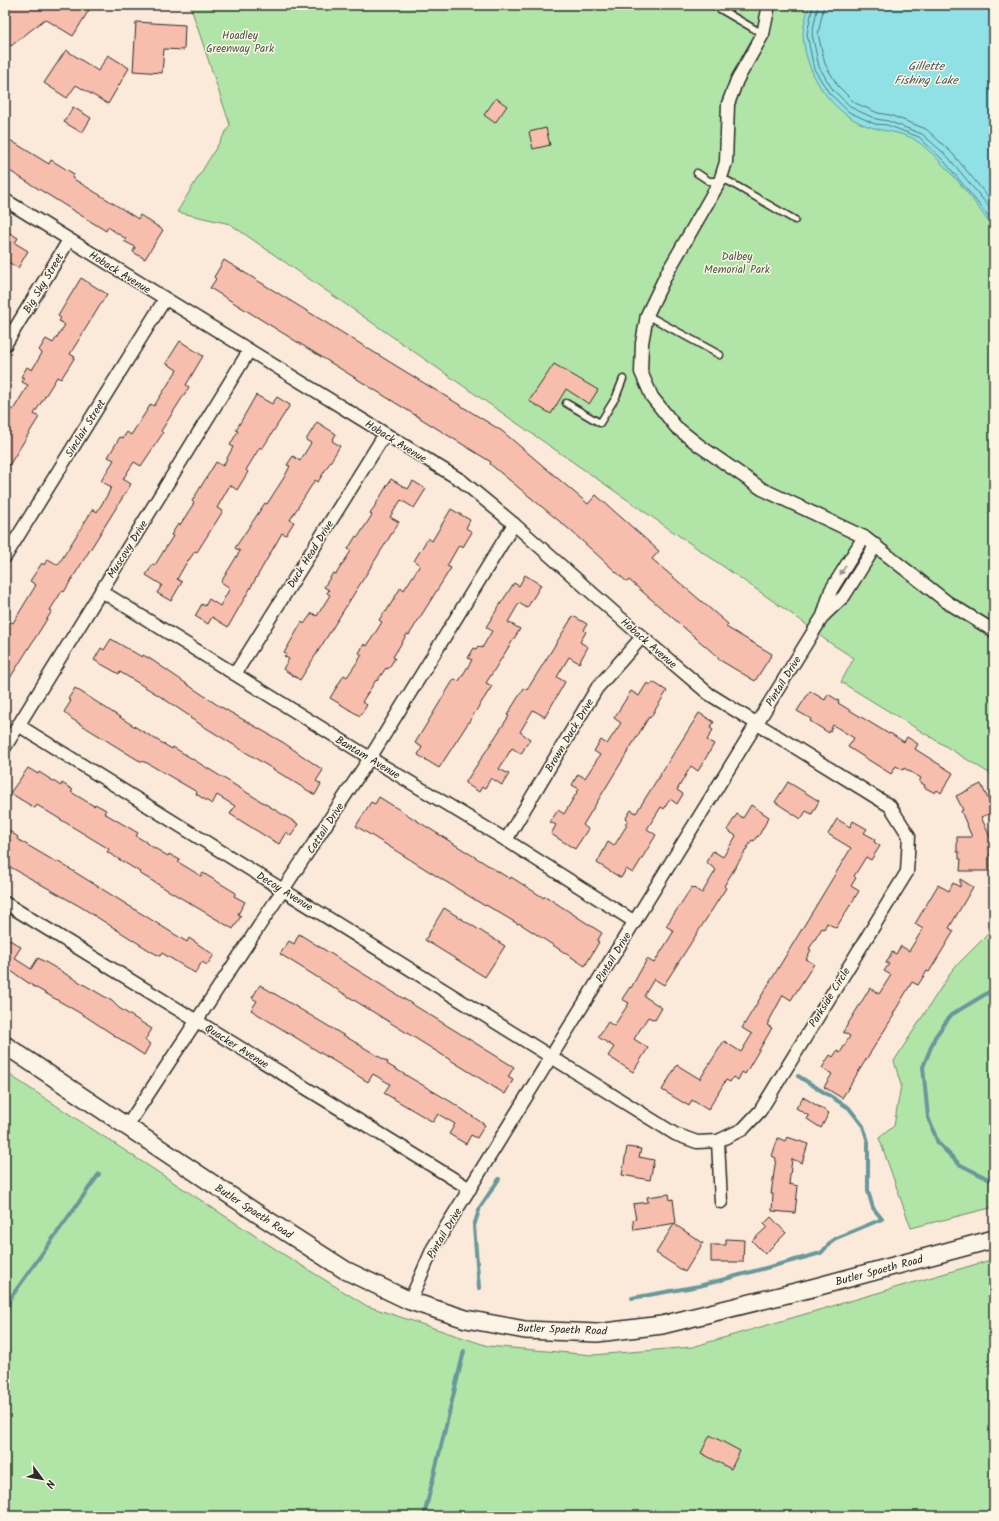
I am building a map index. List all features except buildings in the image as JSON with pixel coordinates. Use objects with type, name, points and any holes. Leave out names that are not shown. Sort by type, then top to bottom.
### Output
[{"type":"main road","name":"Butler Spaeth Road","points":[[5,1045],[252,1210],[346,1270],[410,1301],[466,1318],[525,1330],[597,1333],[689,1320],[994,1239]]},
{"type":"street","points":[[769,5],[763,34],[737,80],[728,104],[726,162],[720,181],[667,273],[647,315],[642,343],[641,372],[652,397],[676,427],[700,446],[762,489],[864,537],[947,602],[994,631]]},
{"type":"street","name":"Hoback Avenue","points":[[5,200],[165,300],[462,481],[514,524],[709,694],[756,724]]},
{"type":"street","name":"Big Sky Street","points":[[5,345],[69,240]]},
{"type":"street","name":"Sinclair Street","points":[[5,557],[165,300]]},
{"type":"street","name":"Muscovy Drive","points":[[5,747],[249,351]]},
{"type":"street","name":"Duck Head Drive","points":[[235,674],[385,434]]},
{"type":"street","name":"Cattail Drive","points":[[127,1126],[370,758],[514,524]]},
{"type":"street","name":"Pintail Drive","points":[[823,616],[831,590],[864,537]]},
{"type":"street","name":"Pintail Drive","points":[[410,1301],[433,1248],[823,616],[844,596],[876,545]]},
{"type":"street","name":"Bantam Avenue","points":[[101,591],[370,758],[506,840],[635,922]]},
{"type":"street","name":"Brown Duck Drive","points":[[506,840],[597,688],[642,637]]},
{"type":"street","name":"Parkside Circle","points":[[551,1057],[675,1134],[697,1142],[718,1141],[743,1129],[760,1111],[907,872],[909,836],[890,806],[756,724]]},
{"type":"street","name":"Decoy Avenue","points":[[18,726],[551,1057]]},
{"type":"street","name":"Quacker Avenue","points":[[5,903],[470,1189]]},
{"type":"street","points":[[718,1141],[721,1202]]},
{"type":"lane","points":[[713,5],[763,34]]},
{"type":"lane","points":[[697,174],[709,181],[728,180],[796,220]]},
{"type":"lane","points":[[647,315],[720,355]]},
{"type":"lane","points":[[566,403],[600,423],[616,397],[623,379]]},
{"type":"green space","name":"Dalbey Memorial Park","points":[[190,5],[994,5],[994,776],[841,682],[854,658],[827,641],[799,619],[230,224],[177,212],[230,125]]},
{"type":"green space","points":[[994,928],[994,1207],[911,1228],[879,1138],[894,1126],[901,1085],[894,1061],[953,969]]},
{"type":"green space","points":[[5,1072],[283,1254],[367,1306],[488,1346],[593,1355],[692,1347],[994,1259],[994,1516],[5,1516]]},
{"type":"water","name":"Gillette Fishing Lake","points":[[809,5],[994,5],[994,231],[979,208],[959,183],[927,149],[908,136],[860,123],[846,115],[834,105],[824,93],[809,65],[805,50],[803,31]]},
{"type":"waterway","points":[[994,989],[951,1015],[935,1037],[923,1067],[928,1117],[938,1143],[959,1164],[994,1182]]},
{"type":"waterway","points":[[632,1298],[699,1286],[821,1253],[834,1239],[882,1219],[873,1208],[868,1191],[868,1142],[863,1126],[849,1108],[798,1076]]},
{"type":"waterway","points":[[5,1318],[9,1300],[99,1174]]},
{"type":"waterway","points":[[479,1288],[474,1226],[480,1207],[499,1179]]},
{"type":"waterway","points":[[424,1516],[464,1351]]},
{"type":"park label","name":"Hoadley Greenway Park","points":[[240,41]]}]
